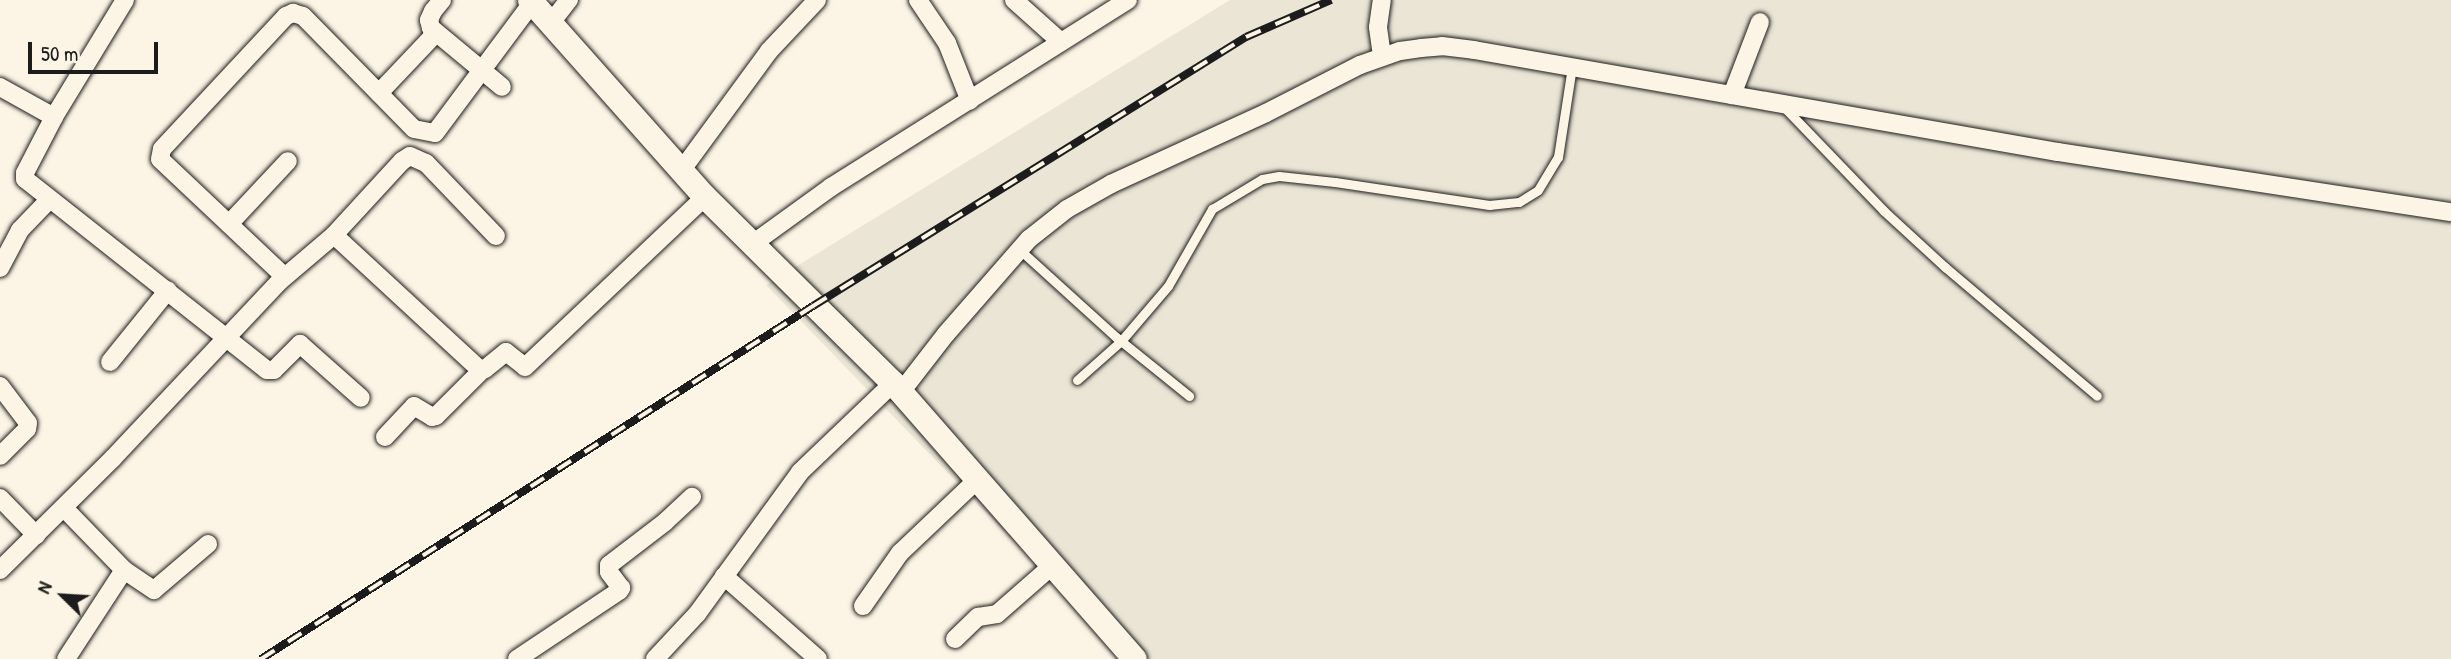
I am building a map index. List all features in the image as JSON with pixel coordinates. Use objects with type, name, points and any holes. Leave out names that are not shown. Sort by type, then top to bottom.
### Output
[{"type":"street","points":[[125,0],[54,117],[24,176],[49,200],[228,336],[270,372],[300,344],[361,398]]},
{"type":"street","points":[[442,0],[429,20],[436,33],[502,87]]},
{"type":"street","points":[[550,24],[569,0]]},
{"type":"street","points":[[681,171],[769,51],[817,0]]},
{"type":"street","points":[[918,0],[947,43],[970,101]]},
{"type":"street","points":[[1014,0],[1061,42]]},
{"type":"street","points":[[751,245],[831,187],[1128,0]]},
{"type":"street","points":[[1382,0],[1378,27],[1382,56]]},
{"type":"street","points":[[285,276],[160,159],[159,153],[286,16],[293,13],[303,16],[414,129],[435,133],[483,71],[531,1],[705,197],[897,387],[1135,659]]},
{"type":"street","points":[[1732,95],[1760,22]]},
{"type":"street","points":[[379,93],[436,33]]},
{"type":"street","points":[[654,659],[697,614],[800,472],[897,387],[1046,224],[1111,184],[1216,137],[1382,56],[1400,51],[1442,46],[2152,168],[2451,212]]},
{"type":"street","points":[[0,87],[54,117]]},
{"type":"street","points":[[0,570],[64,508],[285,276],[334,235],[410,156],[426,163],[496,236]]},
{"type":"street","points":[[229,224],[288,161]]},
{"type":"street","points":[[385,437],[414,406],[432,417],[436,416],[482,370],[506,352],[521,366],[528,366],[705,197]]},
{"type":"street","points":[[0,268],[20,230],[49,200]]},
{"type":"street","points":[[334,235],[482,370]]},
{"type":"street","points":[[110,362],[168,290]]},
{"type":"street","points":[[0,386],[28,423],[27,429],[0,456]]},
{"type":"street","points":[[863,606],[900,553],[977,480]]},
{"type":"street","points":[[517,659],[619,591],[621,588],[609,572],[609,565],[692,497]]},
{"type":"street","points":[[0,498],[36,535]]},
{"type":"street","points":[[64,508],[124,570],[154,590],[208,544]]},
{"type":"street","points":[[955,639],[978,617],[997,614],[1053,565]]},
{"type":"street","points":[[65,659],[124,570]]},
{"type":"street","points":[[724,576],[818,659]]},
{"type":"lane","points":[[1077,380],[1121,341],[1168,286],[1212,209],[1262,179],[1279,176],[1335,182],[1489,205],[1519,202],[1538,190],[1558,157],[1572,67]]},
{"type":"lane","points":[[1781,103],[1884,211],[1945,267],[2097,396]]},
{"type":"lane","points":[[1020,250],[1121,341],[1189,396]]},
{"type":"shaded area","points":[[1230,0],[2451,0],[2451,659],[1128,659],[766,285]]},
{"type":"railway","points":[[261,659],[813,306],[1246,37],[1331,0]]}]
